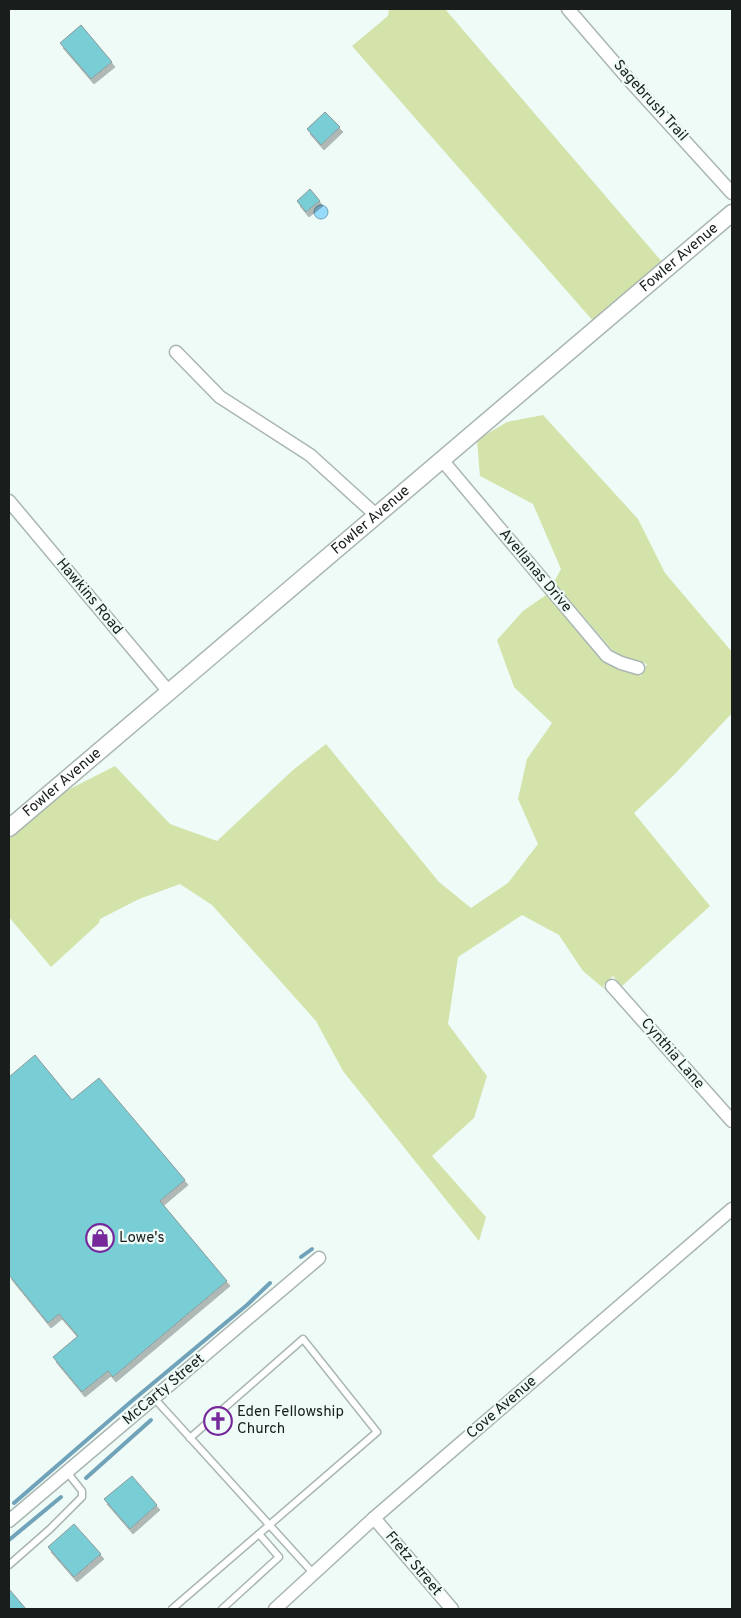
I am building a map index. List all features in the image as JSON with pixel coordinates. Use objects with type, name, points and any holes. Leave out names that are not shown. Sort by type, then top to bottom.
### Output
[{"type":"street","name":"Sagebrush Trail","points":[[568,9],[631,82],[732,193]]},
{"type":"street","name":"Fowler Avenue","points":[[9,828],[732,213]]},
{"type":"street","points":[[176,352],[220,397],[310,456],[376,515]]},
{"type":"street","name":"Avellanas Drive","points":[[442,460],[607,656],[638,668]]},
{"type":"street","name":"Hawkins Road","points":[[9,501],[169,692]]},
{"type":"street","name":"Cynthia Lane","points":[[612,986],[732,1121]]},
{"type":"street","name":"Cove Avenue","points":[[275,1609],[374,1518],[732,1209]]},
{"type":"street","name":"McCarty Street","points":[[9,1521],[319,1258]]},
{"type":"street","name":"Fretz Street","points":[[374,1518],[452,1609]]},
{"type":"lane","points":[[172,1609],[377,1432],[303,1339],[190,1438]]},
{"type":"lane","points":[[154,1398],[314,1574]]},
{"type":"lane","points":[[9,1565],[50,1529],[82,1497],[82,1491],[67,1472]]},
{"type":"lane","points":[[222,1609],[279,1557],[259,1534]]},
{"type":"green space","points":[[389,9],[445,9],[663,263],[594,322],[352,46],[388,16]]},
{"type":"green space","points":[[543,415],[638,519],[665,573],[732,652],[732,713],[674,775],[634,813],[710,906],[622,986],[613,976],[603,986],[608,992],[583,971],[559,935],[522,915],[458,957],[448,1024],[487,1076],[474,1118],[432,1156],[486,1217],[479,1241],[343,1071],[316,1021],[212,905],[180,884],[139,899],[100,919],[99,923],[51,967],[9,917],[9,836],[60,794],[115,766],[170,824],[217,841],[293,770],[326,744],[439,882],[471,908],[508,883],[538,844],[518,799],[527,759],[552,723],[514,687],[497,640],[523,611],[546,595],[602,660],[619,669],[641,676],[647,664],[625,657],[612,650],[554,582],[561,569],[533,504],[480,476],[477,440],[507,422]]},
{"type":"water","points":[[321,205],[326,207],[328,212],[326,217],[321,219],[316,217],[314,212],[316,207]]},
{"type":"building","points":[[81,25],[112,62],[91,79],[60,43]]},
{"type":"building","points":[[325,112],[340,127],[321,145],[307,129]]},
{"type":"building","points":[[310,189],[320,201],[306,212],[297,201]]},
{"type":"building","name":"Lowe's","points":[[35,1055],[72,1100],[99,1078],[185,1180],[160,1201],[227,1281],[113,1377],[108,1371],[82,1392],[53,1357],[78,1336],[59,1314],[48,1323],[9,1275],[9,1077]]},
{"type":"building","points":[[132,1476],[157,1505],[130,1529],[104,1499]]},
{"type":"building","points":[[74,1524],[101,1554],[74,1577],[48,1547]]},
{"type":"building","points":[[9,1589],[26,1609],[9,1609]]},
{"type":"waterway","points":[[301,1257],[312,1249]]},
{"type":"waterway","points":[[14,1503],[247,1305],[270,1283]]},
{"type":"waterway","points":[[86,1478],[151,1420]]},
{"type":"waterway","points":[[9,1540],[61,1497]]},
{"type":"place","name":"Lowe's","points":[[100,1238]]},
{"type":"place","name":"Eden Fellowship Church","points":[[218,1421]]}]
